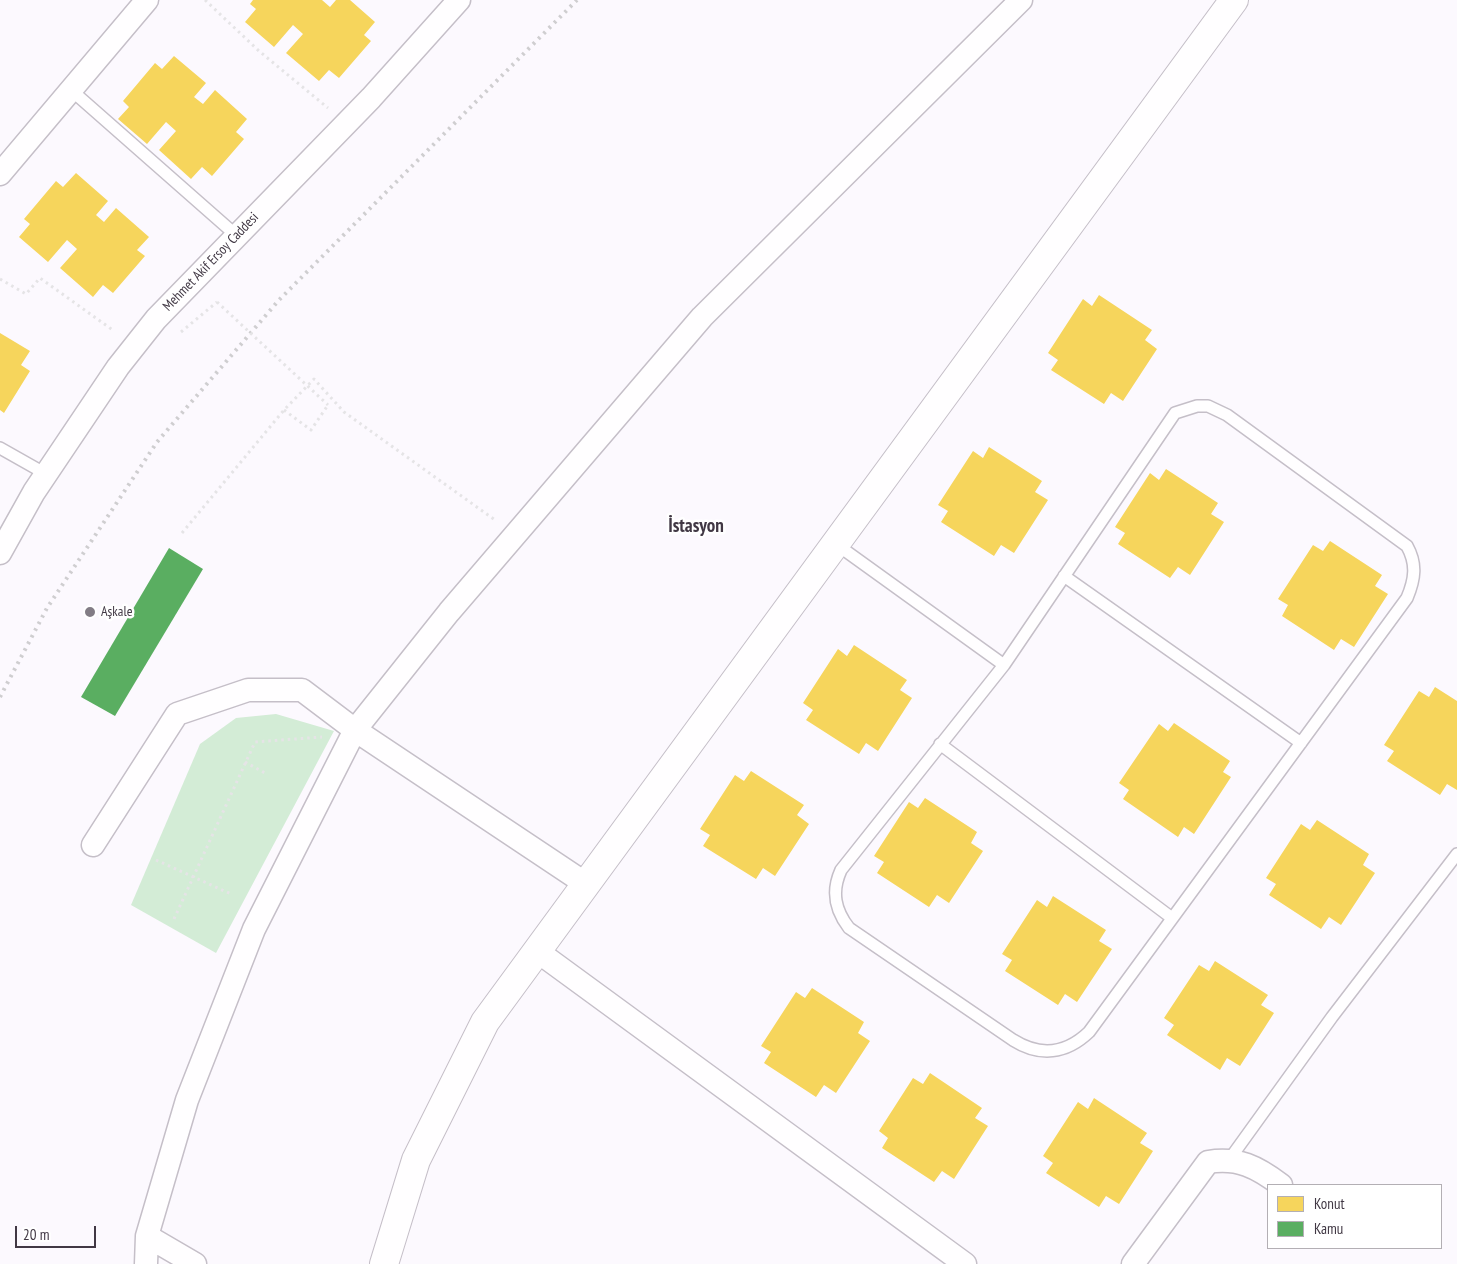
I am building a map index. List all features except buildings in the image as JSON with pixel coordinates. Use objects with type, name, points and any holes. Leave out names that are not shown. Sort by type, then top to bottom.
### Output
[{"type":"street","points":[[0,174],[70,89],[148,0]]},
{"type":"street","name":"Mehmet Akif Ersoy Caddesi","points":[[0,553],[46,474],[118,367],[156,319],[346,123],[460,0]]},
{"type":"street","points":[[146,1264],[147,1236],[186,1100],[254,929],[355,730],[448,612],[702,317],[1022,0]]},
{"type":"street","points":[[384,1264],[416,1160],[485,1022],[1234,0]]},
{"type":"street","points":[[93,845],[177,714],[248,690],[302,690],[355,730],[586,884]]},
{"type":"street","points":[[537,951],[965,1264]]},
{"type":"street","points":[[1133,1264],[1208,1162],[1229,1160],[1251,1165],[1280,1184]]},
{"type":"street","points":[[147,1236],[195,1264]]},
{"type":"lane","points":[[70,89],[237,236]]},
{"type":"lane","points":[[1197,406],[1213,408],[1227,415],[1407,546],[1414,563],[1412,586],[1407,598],[1088,1032],[1072,1045],[1052,1052],[1025,1047],[850,928],[837,908],[835,897],[835,888],[841,870],[1004,665],[1175,413],[1197,406]]},
{"type":"lane","points":[[0,448],[46,474]]},
{"type":"lane","points":[[836,544],[1004,665]]},
{"type":"lane","points":[[1064,576],[1301,743]]},
{"type":"lane","points":[[940,744],[1172,918]]},
{"type":"lane","points":[[1229,1160],[1332,1017],[1457,854]]},
{"type":"path","points":[[205,0],[259,51],[346,123]]},
{"type":"path","points":[[0,279],[26,294],[40,278],[135,346]]},
{"type":"path","points":[[180,333],[217,302],[328,404],[311,430],[284,410]]},
{"type":"path","points":[[182,533],[284,410],[314,379],[344,412],[515,534]]},
{"type":"path","points":[[174,920],[255,742],[329,736],[355,730]]},
{"type":"path","points":[[245,762],[265,774]]},
{"type":"path","points":[[156,860],[193,879],[230,894]]},
{"type":"green space","points":[[276,714],[334,731],[216,953],[131,905],[200,744],[236,718]]},
{"type":"railway","points":[[0,697],[47,608],[157,442],[279,300],[577,0]]},
{"type":"place","name":"Aşkale","points":[[90,612]]},
{"type":"district","name":"İstasyon","points":[[696,527]]}]
